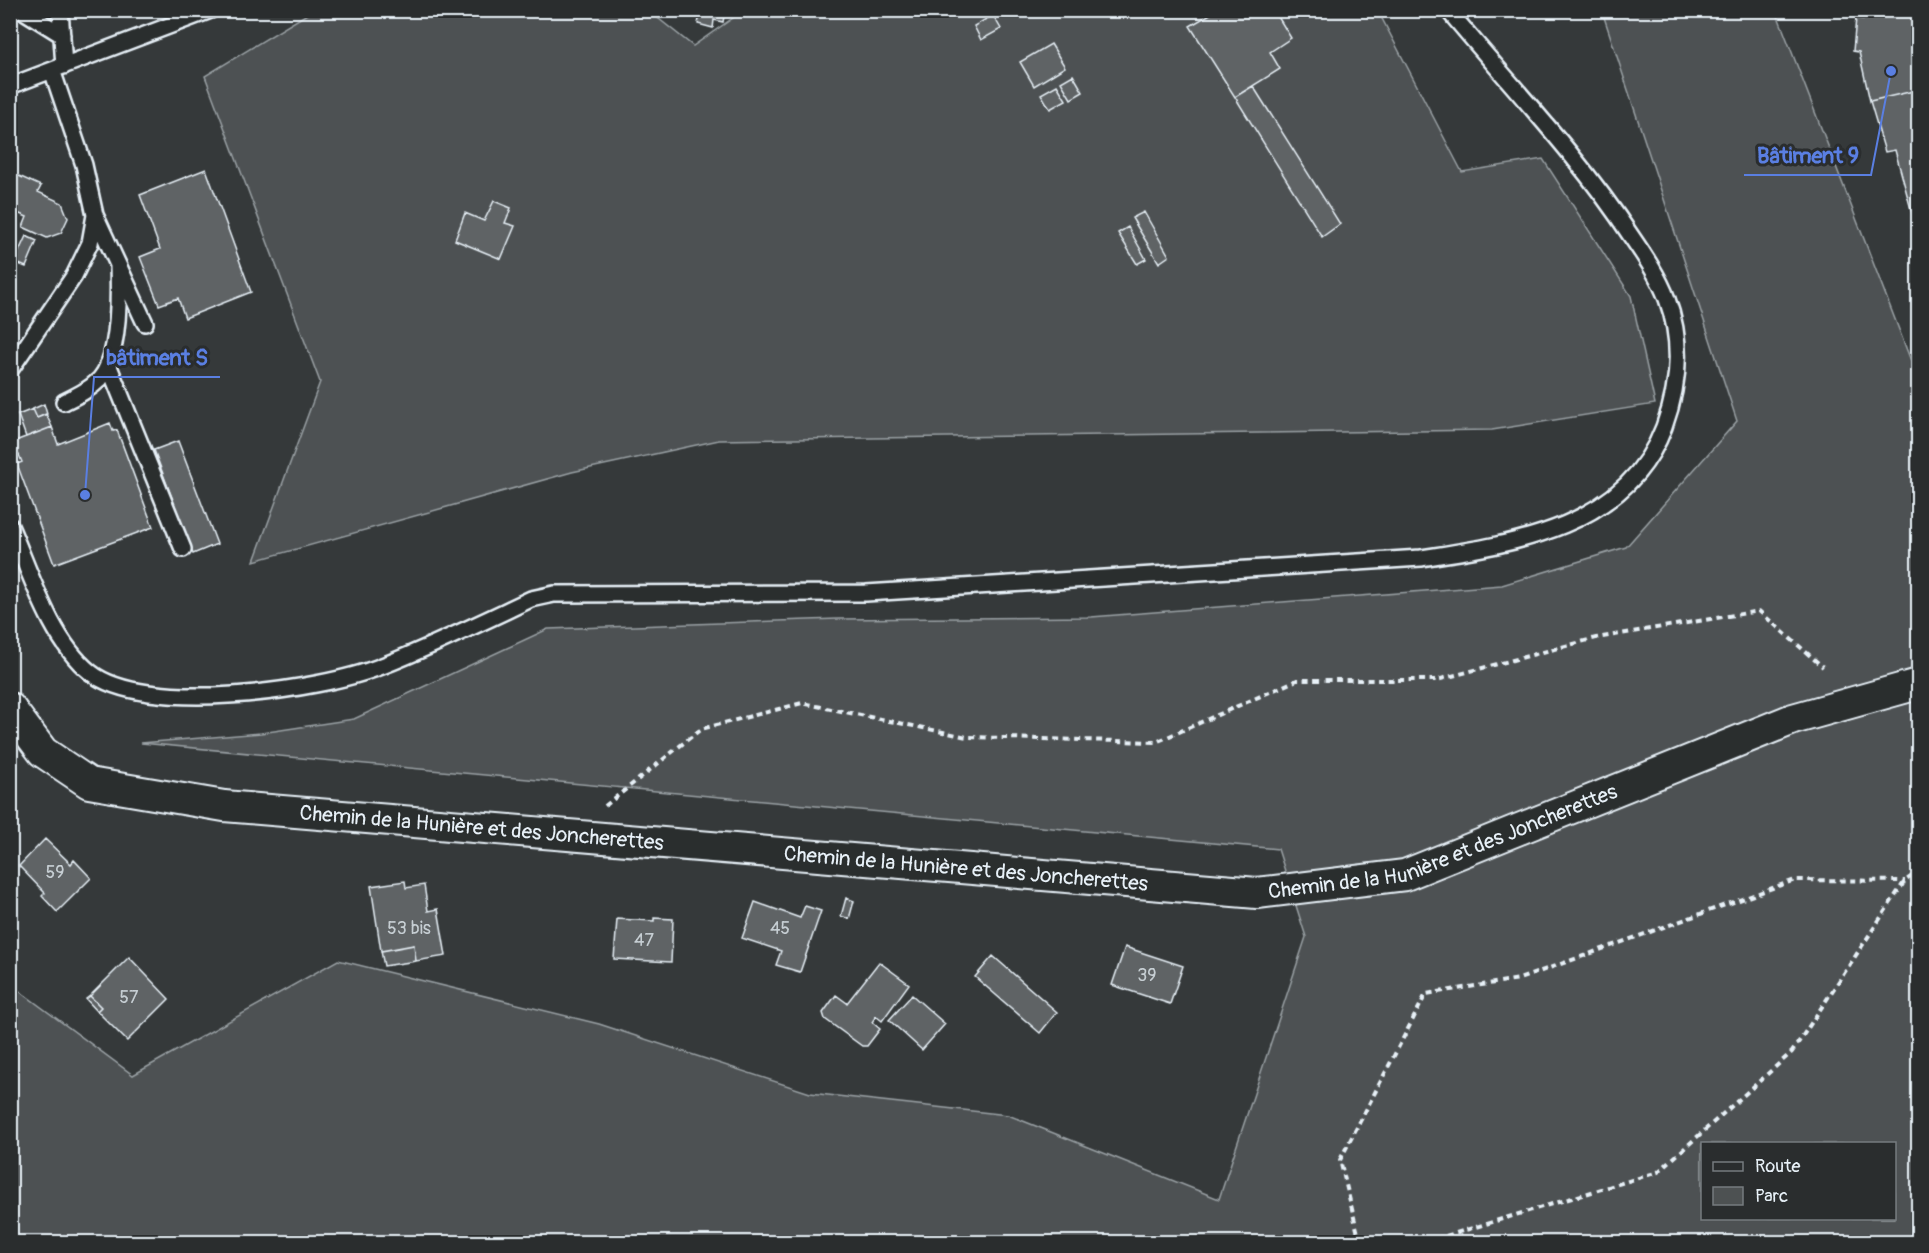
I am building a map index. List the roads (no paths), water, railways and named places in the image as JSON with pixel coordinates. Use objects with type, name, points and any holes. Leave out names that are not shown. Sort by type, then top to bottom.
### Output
[{"type":"street","name":"Chemin de la Hunière et des Joncherettes","points":[[10,708],[43,752],[89,783],[224,806],[1257,893],[1405,875],[1793,719],[1918,684]]},
{"type":"lane","points":[[22,10],[62,35]]},
{"type":"lane","points":[[60,10],[62,35],[58,68],[96,215],[145,323]]},
{"type":"lane","points":[[10,86],[211,10]]},
{"type":"lane","points":[[10,526],[55,628],[73,655],[91,674],[151,695],[193,697],[307,685],[381,667],[531,599],[554,594],[714,596],[866,593],[1421,558],[1480,549],[1538,535],[1580,520],[1612,497],[1640,469],[1659,440],[1674,401],[1678,357],[1675,328],[1667,298],[1614,210],[1538,114],[1448,10]]},
{"type":"lane","points":[[10,370],[74,276],[90,243],[96,215]]},
{"type":"lane","points":[[64,402],[87,391],[101,377],[108,364],[114,338],[118,265]]},
{"type":"lane","points":[[108,364],[183,549]]},
{"type":"place","name":"Bâtiment 9","points":[[1891,71]]},
{"type":"place","name":"bâtiment S","points":[[85,495]]}]
